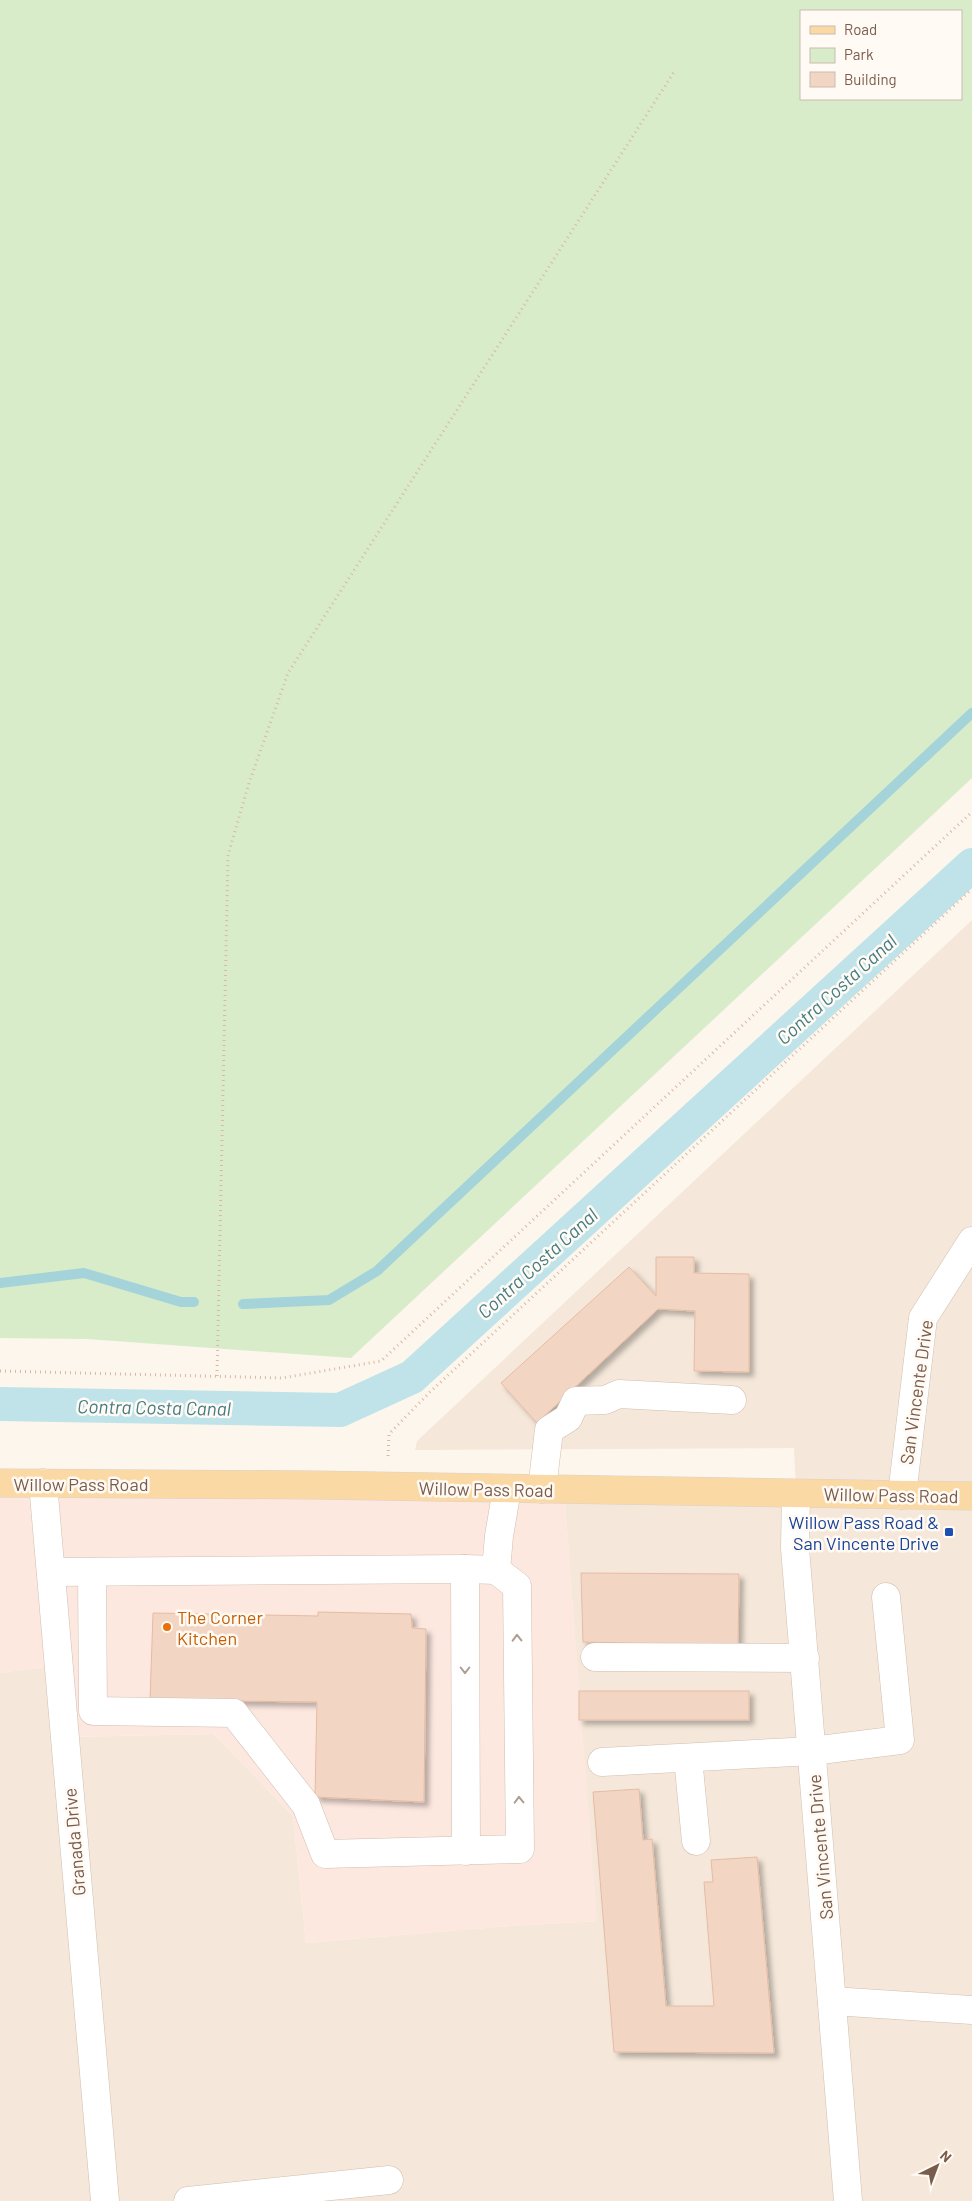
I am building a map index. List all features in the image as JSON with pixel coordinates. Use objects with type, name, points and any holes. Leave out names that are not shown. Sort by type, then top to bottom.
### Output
[{"type":"main road","name":"Willow Pass Road","points":[[0,1484],[387,1487],[972,1496]]},
{"type":"street","name":"San Vincente Drive","points":[[902,1495],[923,1318],[972,1241]]},
{"type":"street","points":[[542,1489],[549,1430],[568,1418],[576,1401],[605,1400],[619,1394],[732,1400]]},
{"type":"street","name":"Granada Drive","points":[[43,1483],[105,2201]]},
{"type":"street","points":[[496,1570],[499,1536],[507,1489]]},
{"type":"street","name":"San Vincente Drive","points":[[796,1494],[795,1548],[848,2201]]},
{"type":"street","points":[[465,1569],[466,1850]]},
{"type":"street","points":[[52,1572],[496,1570],[517,1586],[520,1849],[325,1854],[306,1805],[234,1713],[93,1711],[92,1572]]},
{"type":"street","points":[[602,1762],[812,1751],[900,1740],[886,1597]]},
{"type":"street","points":[[595,1657],[804,1658]]},
{"type":"street","points":[[688,1758],[696,1840]]},
{"type":"street","points":[[832,2001],[972,2010]]},
{"type":"street","points":[[188,2201],[389,2180]]},
{"type":"path","points":[[217,1376],[228,855],[249,783],[288,673],[674,72]]},
{"type":"path","points":[[0,1371],[282,1378],[381,1361],[972,812]]},
{"type":"path","points":[[387,1487],[389,1434],[430,1392],[972,889]]},
{"type":"shaded area","points":[[972,920],[972,2201],[0,2201],[0,1673],[59,1665],[66,1737],[214,1734],[293,1816],[306,1943],[497,1927],[596,1921],[564,1490],[796,1493],[794,1448],[415,1450],[417,1441]]},
{"type":"shaded area","points":[[0,1484],[564,1490],[597,1921],[497,1927],[306,1943],[293,1816],[214,1734],[65,1737],[59,1665],[0,1673]]},
{"type":"green space","points":[[0,0],[972,0],[972,778],[351,1358],[87,1339],[0,1338]]},
{"type":"building","points":[[656,1257],[694,1257],[694,1273],[749,1274],[749,1372],[694,1371],[695,1311],[658,1309],[537,1423],[501,1383],[629,1267],[656,1296]]},
{"type":"building","points":[[581,1573],[739,1574],[738,1646],[583,1642]]},
{"type":"building","points":[[318,1612],[411,1614],[412,1628],[426,1629],[424,1802],[315,1797],[317,1702],[150,1700],[153,1613],[318,1616]]},
{"type":"building","points":[[579,1691],[749,1691],[749,1720],[579,1720]]},
{"type":"building","points":[[639,1789],[643,1840],[652,1839],[666,2006],[714,2006],[704,1882],[713,1882],[711,1860],[757,1857],[774,2053],[614,2052],[593,1792]]},
{"type":"waterway","points":[[243,1304],[329,1300],[377,1271],[972,713]]},
{"type":"waterway","name":"Contra Costa Canal","points":[[0,1404],[340,1410],[412,1377],[972,865]]},
{"type":"waterway","points":[[0,1283],[84,1273],[181,1302],[194,1302]]},
{"type":"place","name":"Willow Pass Road & San Vincente Drive","points":[[949,1532]]},
{"type":"place","name":"The Corner Kitchen","points":[[167,1627]]}]
